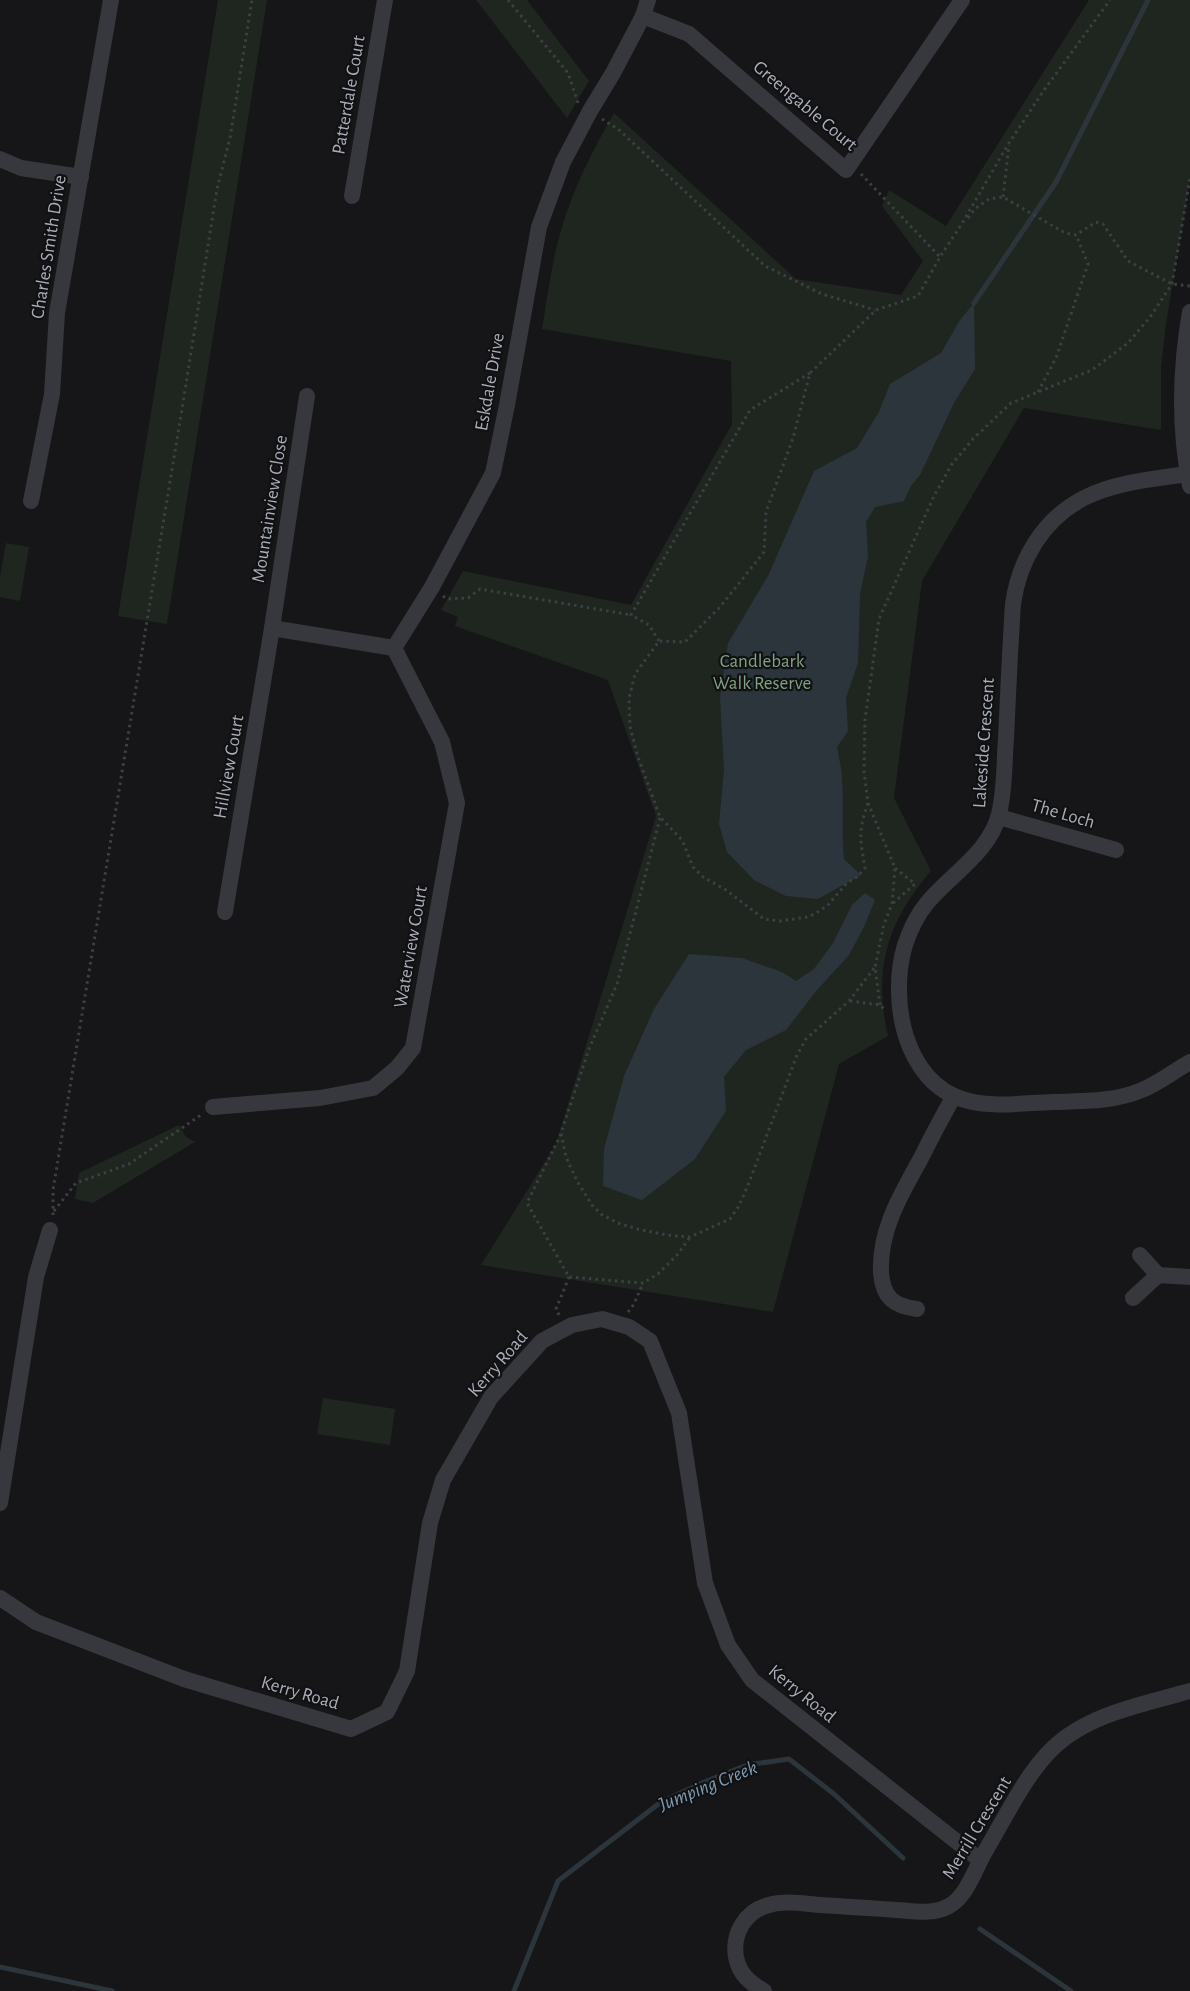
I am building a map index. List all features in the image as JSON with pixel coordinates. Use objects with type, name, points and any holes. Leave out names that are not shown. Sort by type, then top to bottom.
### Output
[{"type":"street","name":"Charles Smith Drive","points":[[31,501],[52,394],[57,313],[111,0]]},
{"type":"street","name":"Patterdale Court","points":[[352,196],[385,0]]},
{"type":"street","name":"Eskdale Drive","points":[[394,648],[432,587],[493,473],[508,405],[540,227],[563,162],[643,16],[648,0]]},
{"type":"street","name":"Greengable Court","points":[[643,16],[689,34],[846,170],[962,0]]},
{"type":"street","points":[[0,160],[20,168],[80,177]]},
{"type":"street","points":[[1189,480],[1182,420],[1190,312]]},
{"type":"street","name":"Mountainview Close","points":[[272,628],[307,396]]},
{"type":"street","name":"Lakeside Crescent","points":[[1189,480],[1134,483],[1085,497],[1046,527],[1029,552],[1018,577],[1013,604],[1004,774],[999,817],[985,844],[927,903],[911,929],[899,974],[899,993],[903,1023],[911,1048],[924,1072],[943,1089],[965,1100],[988,1104],[1110,1099],[1143,1090],[1190,1062]]},
{"type":"street","points":[[272,628],[394,648]]},
{"type":"street","name":"Hillview Court","points":[[225,912],[272,628]]},
{"type":"street","name":"Waterview Court","points":[[212,1107],[320,1098],[373,1088],[397,1068],[413,1048],[457,803],[442,742],[394,648]]},
{"type":"street","name":"The Loch","points":[[999,817],[1116,850]]},
{"type":"street","points":[[917,1309],[896,1303],[886,1294],[882,1280],[881,1246],[884,1233],[902,1194],[954,1096]]},
{"type":"street","points":[[0,1503],[36,1278],[50,1230]]},
{"type":"street","points":[[1140,1255],[1158,1275],[1190,1277]]},
{"type":"street","points":[[1133,1298],[1158,1275]]},
{"type":"street","name":"Kerry Road","points":[[0,1598],[36,1622],[184,1680],[351,1729],[388,1712],[407,1671],[430,1522],[443,1480],[491,1397],[542,1341],[572,1325],[602,1319],[629,1327],[650,1341],[679,1413],[705,1584],[728,1645],[752,1680],[980,1860]]},
{"type":"street","name":"Merrill Crescent","points":[[764,1991],[746,1978],[737,1961],[736,1941],[738,1932],[749,1915],[768,1905],[783,1903],[926,1912],[949,1906],[965,1889],[980,1860],[1043,1758],[1065,1738],[1086,1725],[1119,1712],[1190,1691]]},
{"type":"path","points":[[50,1230],[54,1212],[53,1190],[217,189],[230,138],[252,0]]},
{"type":"path","points":[[508,0],[568,73],[578,104],[618,129],[765,266],[822,294],[876,310]]},
{"type":"path","points":[[631,615],[750,410],[810,373],[876,310],[918,296],[940,257],[962,225],[1009,143],[1044,90],[1110,0]]},
{"type":"path","points":[[1003,197],[1009,143]]},
{"type":"path","points":[[850,163],[940,257]]},
{"type":"path","points":[[903,1023],[896,1022],[880,1005],[876,988],[875,967],[884,924],[892,904],[895,868],[868,803],[864,771],[864,742],[868,694],[879,619],[934,496],[952,464],[973,439],[1011,403],[1092,370],[1128,343],[1150,317],[1172,284],[1190,178]]},
{"type":"path","points":[[962,225],[976,208],[989,199],[1003,197],[1065,233],[1076,235],[1096,222],[1103,224],[1128,261],[1172,284],[1190,286]]},
{"type":"path","points":[[1038,392],[1056,358],[1088,264],[1076,235]]},
{"type":"path","points":[[659,641],[685,642],[720,607],[764,552],[766,512],[793,438],[810,373]]},
{"type":"path","points":[[432,587],[446,599],[468,598],[480,589],[631,615],[649,624],[659,641]]},
{"type":"path","points":[[659,641],[635,674],[629,698],[630,727],[638,757],[660,817],[682,840],[693,867],[703,877],[726,890],[764,919],[780,921],[808,917],[827,906],[865,868],[860,838],[861,823],[868,803]]},
{"type":"path","points":[[570,1277],[527,1203],[561,1133],[589,1049],[617,984],[660,817]]},
{"type":"path","points":[[892,904],[915,884],[895,868]]},
{"type":"path","points":[[561,1133],[566,1157],[577,1180],[592,1205],[600,1214],[618,1223],[637,1229],[667,1235],[690,1237],[719,1226],[730,1219],[739,1206],[797,1055],[806,1039],[849,1001],[875,967]]},
{"type":"path","points":[[849,1001],[880,1005]]},
{"type":"path","points":[[54,1212],[76,1184],[129,1164],[212,1107]]},
{"type":"path","points":[[570,1277],[643,1283],[658,1274],[678,1254],[690,1237]]},
{"type":"path","points":[[566,1328],[556,1310],[570,1277]]},
{"type":"path","points":[[619,1324],[634,1304],[643,1283]]},
{"type":"green space","points":[[218,0],[267,0],[167,624],[118,616]]},
{"type":"green space","points":[[476,0],[527,0],[589,81],[567,118]]},
{"type":"green space","name":"Candlebark Walk Reserve","points":[[1089,0],[1190,0],[1190,180],[1166,324],[1161,367],[1161,430],[1024,408],[922,581],[894,798],[931,871],[904,909],[894,928],[887,948],[883,968],[882,989],[888,1036],[839,1064],[773,1312],[481,1265],[556,1144],[656,816],[608,680],[455,626],[458,617],[441,610],[463,571],[631,605],[732,424],[731,361],[542,329],[559,237],[573,195],[599,139],[614,113],[796,279],[901,295],[923,261],[882,206],[889,190],[946,226]]},
{"type":"green space","points":[[6,543],[29,547],[20,601],[0,597],[0,577]]},
{"type":"green space","points":[[179,1125],[186,1137],[195,1142],[93,1203],[75,1199],[79,1173]]},
{"type":"green space","points":[[323,1398],[395,1409],[390,1445],[317,1434]]},
{"type":"shaded area","points":[[974,303],[975,369],[954,403],[920,475],[911,486],[904,501],[875,507],[866,522],[868,556],[860,594],[858,663],[846,698],[848,731],[837,747],[842,777],[844,859],[861,875],[818,899],[786,896],[754,880],[727,852],[719,824],[724,770],[720,697],[728,643],[768,576],[814,471],[857,448],[879,412],[890,384],[941,353],[960,320]]},
{"type":"shaded area","points":[[865,893],[875,900],[864,927],[849,955],[817,990],[786,1030],[746,1050],[724,1077],[726,1111],[695,1159],[642,1200],[603,1186],[604,1149],[624,1076],[654,1009],[689,954],[742,958],[782,972],[796,981],[814,969],[833,943],[852,905]]},
{"type":"waterway","points":[[974,303],[1056,182],[1148,0]]},
{"type":"waterway","name":"Jumping Creek","points":[[514,1991],[558,1881],[661,1802],[747,1765],[789,1759],[834,1794],[903,1858]]},
{"type":"waterway","name":"Jumping Creek","points":[[980,1929],[1071,1991]]},
{"type":"waterway","name":"Jumping Creek","points":[[0,1967],[112,1991]]}]
